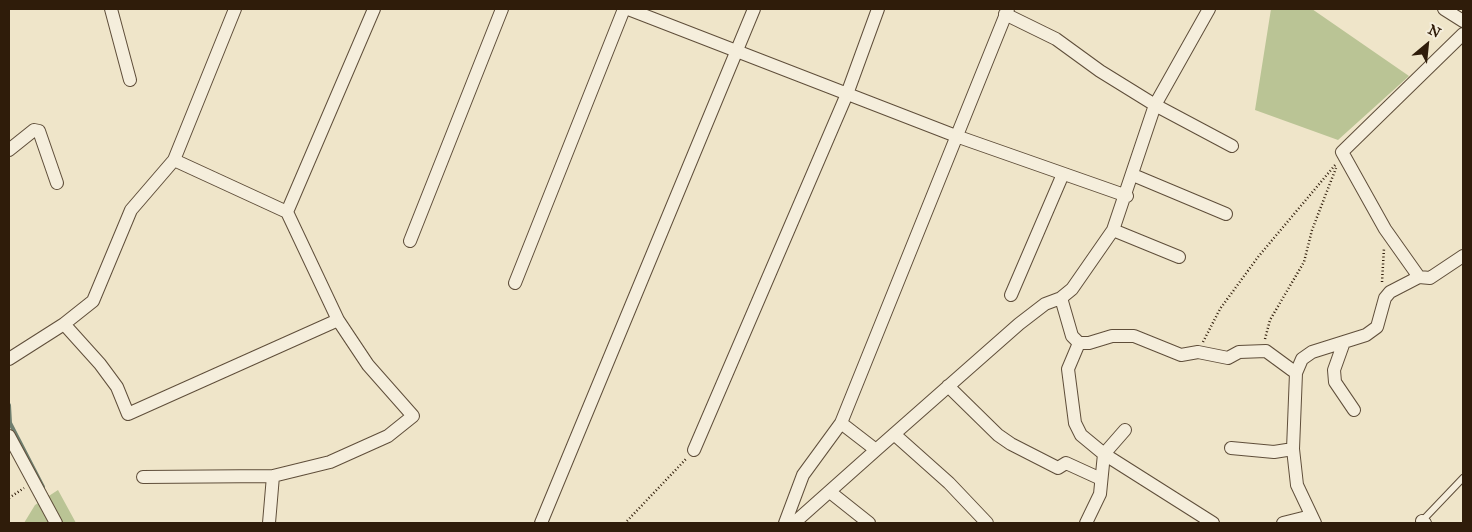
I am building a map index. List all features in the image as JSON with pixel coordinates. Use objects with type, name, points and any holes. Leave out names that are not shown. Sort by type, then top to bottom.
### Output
[{"type":"street","points":[[110,9],[130,80]]},
{"type":"street","points":[[9,359],[64,324],[93,301],[131,210],[174,160],[235,9]]},
{"type":"street","points":[[287,212],[374,9]]},
{"type":"street","points":[[410,241],[502,9]]},
{"type":"street","points":[[516,283],[624,9]]},
{"type":"street","points":[[628,9],[956,136],[1127,196]]},
{"type":"street","points":[[541,523],[754,9]]},
{"type":"street","points":[[694,450],[847,94],[878,9]]},
{"type":"street","points":[[794,523],[1019,324],[1045,304],[1061,298],[1072,289],[1114,230],[1127,196],[1155,105],[1209,9]]},
{"type":"street","points":[[1444,9],[1463,21]]},
{"type":"street","points":[[785,523],[803,475],[841,423],[1007,12],[1056,39],[1100,71],[1155,105],[1232,146]]},
{"type":"street","points":[[1419,278],[1385,229],[1342,152],[1463,34]]},
{"type":"street","points":[[9,150],[34,130],[39,132],[57,183]]},
{"type":"street","points":[[143,477],[273,476],[330,462],[388,436],[413,416],[368,365],[338,320],[287,212],[174,160]]},
{"type":"street","points":[[1011,295],[1062,174]]},
{"type":"street","points":[[1133,175],[1226,214]]},
{"type":"street","points":[[1114,230],[1179,257]]},
{"type":"street","points":[[1283,523],[1313,520],[1298,485],[1293,449],[1296,373],[1302,359],[1312,352],[1366,335],[1377,327],[1385,298],[1390,292],[1419,278],[1430,278],[1463,256]]},
{"type":"street","points":[[1061,298],[1072,336],[1079,343],[1089,343],[1112,336],[1134,336],[1181,355],[1198,352],[1228,358],[1239,352],[1266,351],[1296,373]]},
{"type":"street","points":[[64,324],[100,364],[117,388],[128,414],[338,320]]},
{"type":"street","points":[[1344,342],[1334,370],[1336,382],[1354,410]]},
{"type":"street","points":[[1079,343],[1068,369],[1075,423],[1082,435],[1104,454],[1212,523]]},
{"type":"street","points":[[948,386],[998,435],[1011,444],[1058,468],[1066,463],[1102,479]]},
{"type":"street","points":[[841,423],[876,450]]},
{"type":"street","points":[[1086,523],[1100,494],[1104,454],[1125,430]]},
{"type":"street","points":[[894,434],[949,483],[987,523]]},
{"type":"street","points":[[9,436],[56,523]]},
{"type":"street","points":[[1231,448],[1274,452],[1293,449]]},
{"type":"street","points":[[269,523],[273,476]]},
{"type":"street","points":[[830,492],[869,523]]},
{"type":"lane","points":[[1422,522],[1463,478]]},
{"type":"path","points":[[1198,352],[1220,309],[1258,257],[1338,161],[1312,230],[1304,262],[1270,320],[1265,340],[1266,351]]},
{"type":"path","points":[[1385,229],[1382,284],[1390,292]]},
{"type":"path","points":[[627,521],[694,450]]},
{"type":"path","points":[[9,498],[34,482]]},
{"type":"green space","points":[[1271,9],[1312,9],[1409,76],[1338,140],[1255,110]]},
{"type":"green space","points":[[58,490],[76,523],[24,523],[35,505]]},
{"type":"waterway","points":[[9,405],[10,423],[43,487]]}]
